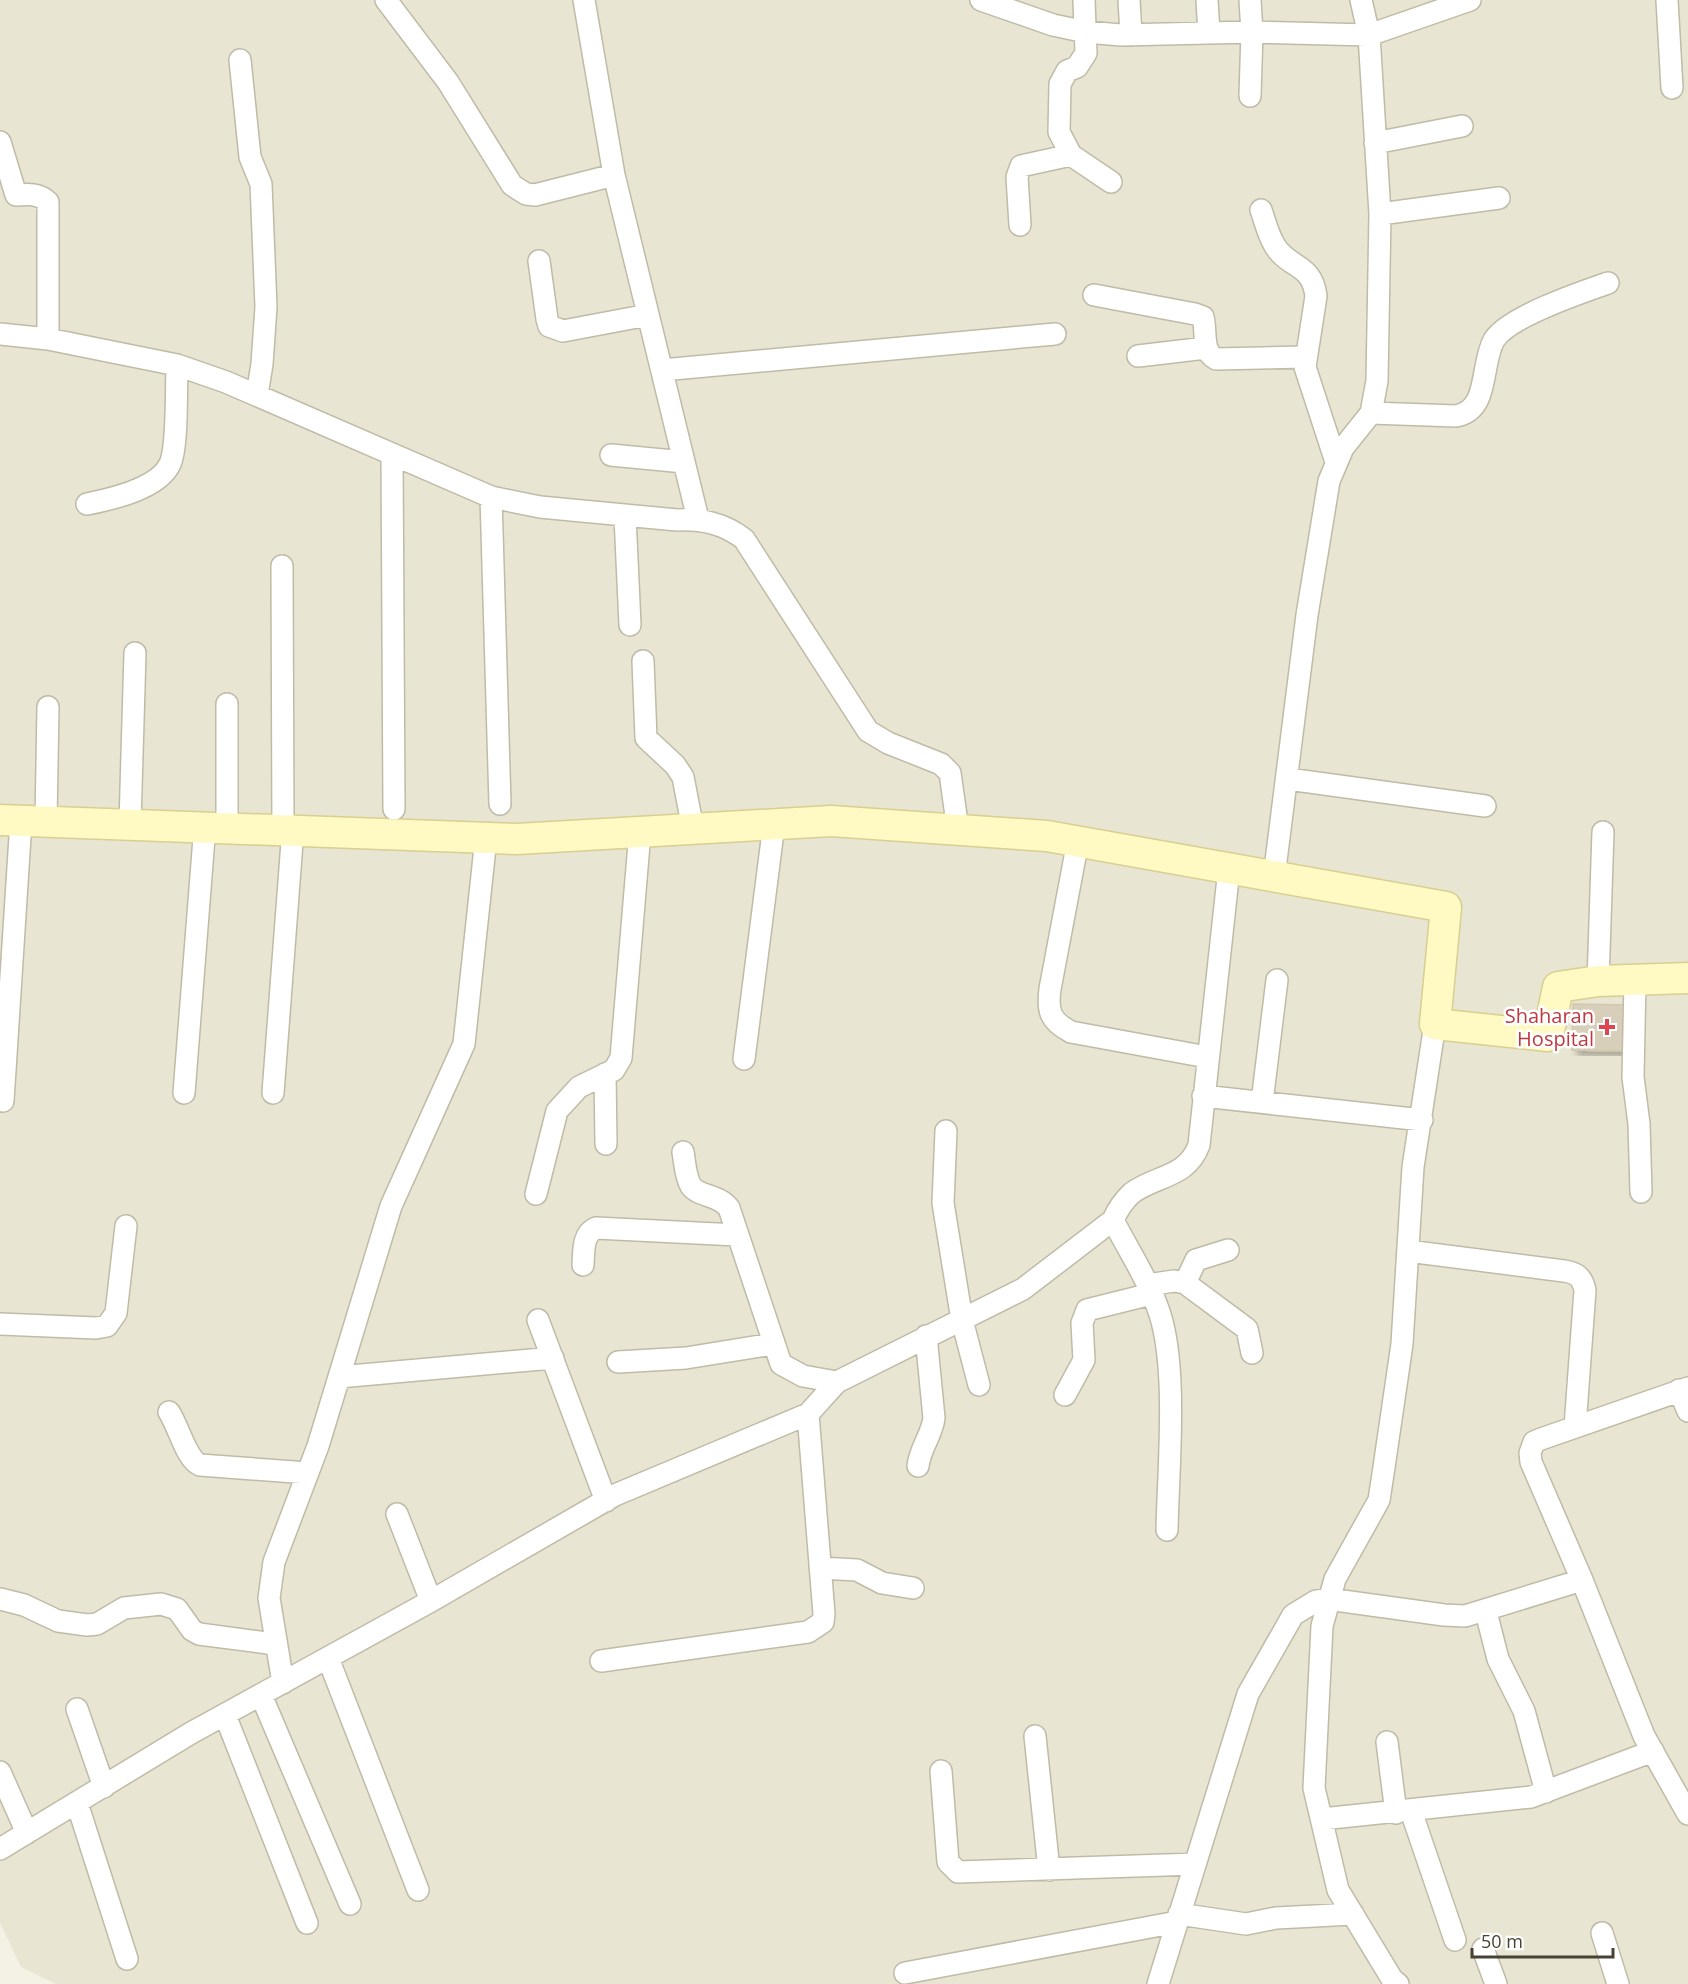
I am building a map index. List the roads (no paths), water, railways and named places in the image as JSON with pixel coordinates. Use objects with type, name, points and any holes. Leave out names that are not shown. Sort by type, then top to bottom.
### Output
[{"type":"street","points":[[386,0],[437,66],[512,185],[535,195],[614,175]]},
{"type":"street","points":[[584,0],[614,175],[698,519]]},
{"type":"street","points":[[981,0],[1053,25],[1086,32],[1131,35],[1252,32],[1369,35],[1470,0]]},
{"type":"street","points":[[1084,0],[1086,53],[1082,61],[1067,71],[1060,84],[1059,132],[1071,155],[1111,182]]},
{"type":"street","points":[[1129,0],[1131,35]]},
{"type":"street","points":[[1207,0],[1209,33]]},
{"type":"street","points":[[1250,0],[1252,32],[1250,96]]},
{"type":"street","points":[[1274,878],[1307,615],[1329,482],[1336,462],[1371,413],[1377,381],[1380,214],[1369,35],[1361,0]]},
{"type":"street","points":[[1667,0],[1672,88]]},
{"type":"street","points":[[240,60],[250,157],[261,184],[266,316],[257,395]]},
{"type":"street","points":[[1376,143],[1462,126]]},
{"type":"street","points":[[0,142],[8,195],[42,196],[48,202],[50,211],[48,339]]},
{"type":"street","points":[[1020,225],[1017,177],[1021,166],[1071,155]]},
{"type":"street","points":[[1380,214],[1499,198]]},
{"type":"street","points":[[1261,210],[1274,246],[1310,275],[1315,285],[1314,312],[1305,357],[1309,384],[1336,462]]},
{"type":"street","points":[[539,261],[547,319],[549,326],[555,330],[563,331],[648,315]]},
{"type":"street","points":[[1371,413],[1456,416],[1467,414],[1477,402],[1495,337],[1542,309],[1608,283]]},
{"type":"street","points":[[1094,294],[1203,317],[1206,348],[1210,356],[1216,359],[1305,357]]},
{"type":"street","points":[[0,334],[48,339],[177,365],[257,395],[491,497],[540,507],[625,516],[698,519],[724,526],[744,539],[868,730],[888,743],[940,764],[950,773],[958,830]]},
{"type":"street","points":[[662,370],[1055,334]]},
{"type":"street","points":[[1138,357],[1206,348]]},
{"type":"street","points":[[87,504],[134,491],[159,477],[170,463],[177,365]]},
{"type":"street","points":[[392,454],[394,809]]},
{"type":"street","points":[[611,455],[684,462]]},
{"type":"street","points":[[491,497],[500,804]]},
{"type":"street","points":[[625,516],[630,625]]},
{"type":"street","points":[[273,1093],[288,829],[282,566]]},
{"type":"street","points":[[130,824],[135,653]]},
{"type":"street","points":[[643,661],[645,738],[675,765],[683,777],[693,829]]},
{"type":"street","points":[[184,1094],[216,826],[227,704]]},
{"type":"street","points":[[3,1101],[22,821],[48,707]]},
{"type":"street","points":[[1288,779],[1485,806]]},
{"type":"street","points":[[22,821],[216,826],[517,839],[831,821],[1047,836],[1446,907],[1435,1024],[1413,1167],[1402,1344],[1379,1500],[1335,1579],[1328,1599],[1322,1626],[1314,1788],[1338,1890],[1392,1978],[1398,1984]]},
{"type":"street","points":[[744,1059],[774,824]]},
{"type":"street","points":[[536,1194],[557,1111],[579,1087],[614,1070],[621,1058],[640,832]]},
{"type":"street","points":[[1598,981],[1603,832]]},
{"type":"street","points":[[283,1683],[275,1644],[269,1581],[308,1473],[391,1206],[464,1044],[486,837]]},
{"type":"street","points":[[1078,842],[1050,989],[1047,1008],[1050,1017],[1071,1032],[1207,1057]]},
{"type":"street","points":[[0,1849],[225,1715],[606,1501],[808,1413],[837,1383],[926,1336],[1023,1289],[1113,1220],[1121,1203],[1134,1192],[1184,1168],[1194,1158],[1199,1145],[1229,869]]},
{"type":"street","points":[[1435,1024],[1548,1036],[1558,987],[1598,981],[1688,978]]},
{"type":"street","points":[[1262,1102],[1277,980]]},
{"type":"street","points":[[1635,981],[1633,1077],[1639,1124],[1641,1192]]},
{"type":"street","points":[[605,1074],[606,1144]]},
{"type":"street","points":[[1203,1096],[1422,1120]]},
{"type":"street","points":[[946,1131],[943,1203],[962,1320],[979,1385]]},
{"type":"street","points":[[683,1152],[691,1186],[723,1201],[729,1208],[781,1364],[790,1370],[837,1383]]},
{"type":"street","points":[[1113,1220],[1158,1306],[1166,1341],[1169,1382],[1167,1530]]},
{"type":"street","points":[[0,1324],[96,1328],[107,1326],[116,1313],[126,1226]]},
{"type":"street","points":[[583,1265],[586,1237],[596,1228],[737,1235]]},
{"type":"street","points":[[1185,1283],[1196,1260],[1228,1250]]},
{"type":"street","points":[[1408,1251],[1564,1270],[1575,1273],[1583,1279],[1585,1290],[1575,1427]]},
{"type":"street","points":[[1065,1395],[1084,1360],[1082,1323],[1087,1310],[1173,1281],[1185,1283],[1247,1329],[1252,1353]]},
{"type":"street","points":[[538,1320],[606,1501]]},
{"type":"street","points":[[918,1466],[922,1446],[934,1418],[926,1336]]},
{"type":"street","points":[[618,1362],[686,1358],[773,1344]]},
{"type":"street","points":[[339,1377],[553,1358]]},
{"type":"street","points":[[1688,1411],[1683,1389],[1534,1442],[1530,1453],[1531,1462],[1653,1751],[1688,1814]]},
{"type":"street","points":[[169,1412],[181,1433],[188,1454],[201,1465],[308,1473]]},
{"type":"street","points":[[601,1661],[816,1628],[822,1622],[824,1614],[808,1413]]},
{"type":"street","points":[[397,1514],[431,1601]]},
{"type":"street","points":[[820,1568],[857,1570],[882,1584],[913,1588]]},
{"type":"street","points":[[1158,1984],[1248,1694],[1293,1615],[1303,1607],[1328,1599],[1466,1616],[1582,1580]]},
{"type":"street","points":[[0,1599],[24,1605],[58,1621],[87,1625],[97,1624],[124,1608],[161,1604],[177,1609],[192,1630],[199,1634],[275,1644]]},
{"type":"street","points":[[1486,1611],[1498,1659],[1524,1711],[1546,1792]]},
{"type":"street","points":[[328,1658],[418,1890]]},
{"type":"street","points":[[261,1695],[351,1904]]},
{"type":"street","points":[[77,1709],[104,1787]]},
{"type":"street","points":[[225,1715],[307,1923]]},
{"type":"street","points":[[1035,1736],[1049,1870]]},
{"type":"street","points":[[1387,1742],[1403,1812],[1455,1940]]},
{"type":"street","points":[[1322,1819],[1501,1802],[1546,1792],[1653,1751]]},
{"type":"street","points":[[940,1771],[951,1867],[966,1874],[1195,1864]]},
{"type":"street","points":[[0,1772],[27,1833]]},
{"type":"street","points":[[77,1803],[127,1959]]},
{"type":"street","points":[[906,1973],[1178,1918],[1246,1924],[1276,1918],[1353,1914]]},
{"type":"street","points":[[1602,1933],[1618,1984]]},
{"type":"street","points":[[1483,1949],[1496,1984]]},
{"type":"place","name":"Shaharan Hospital","points":[[1607,1027]]}]
